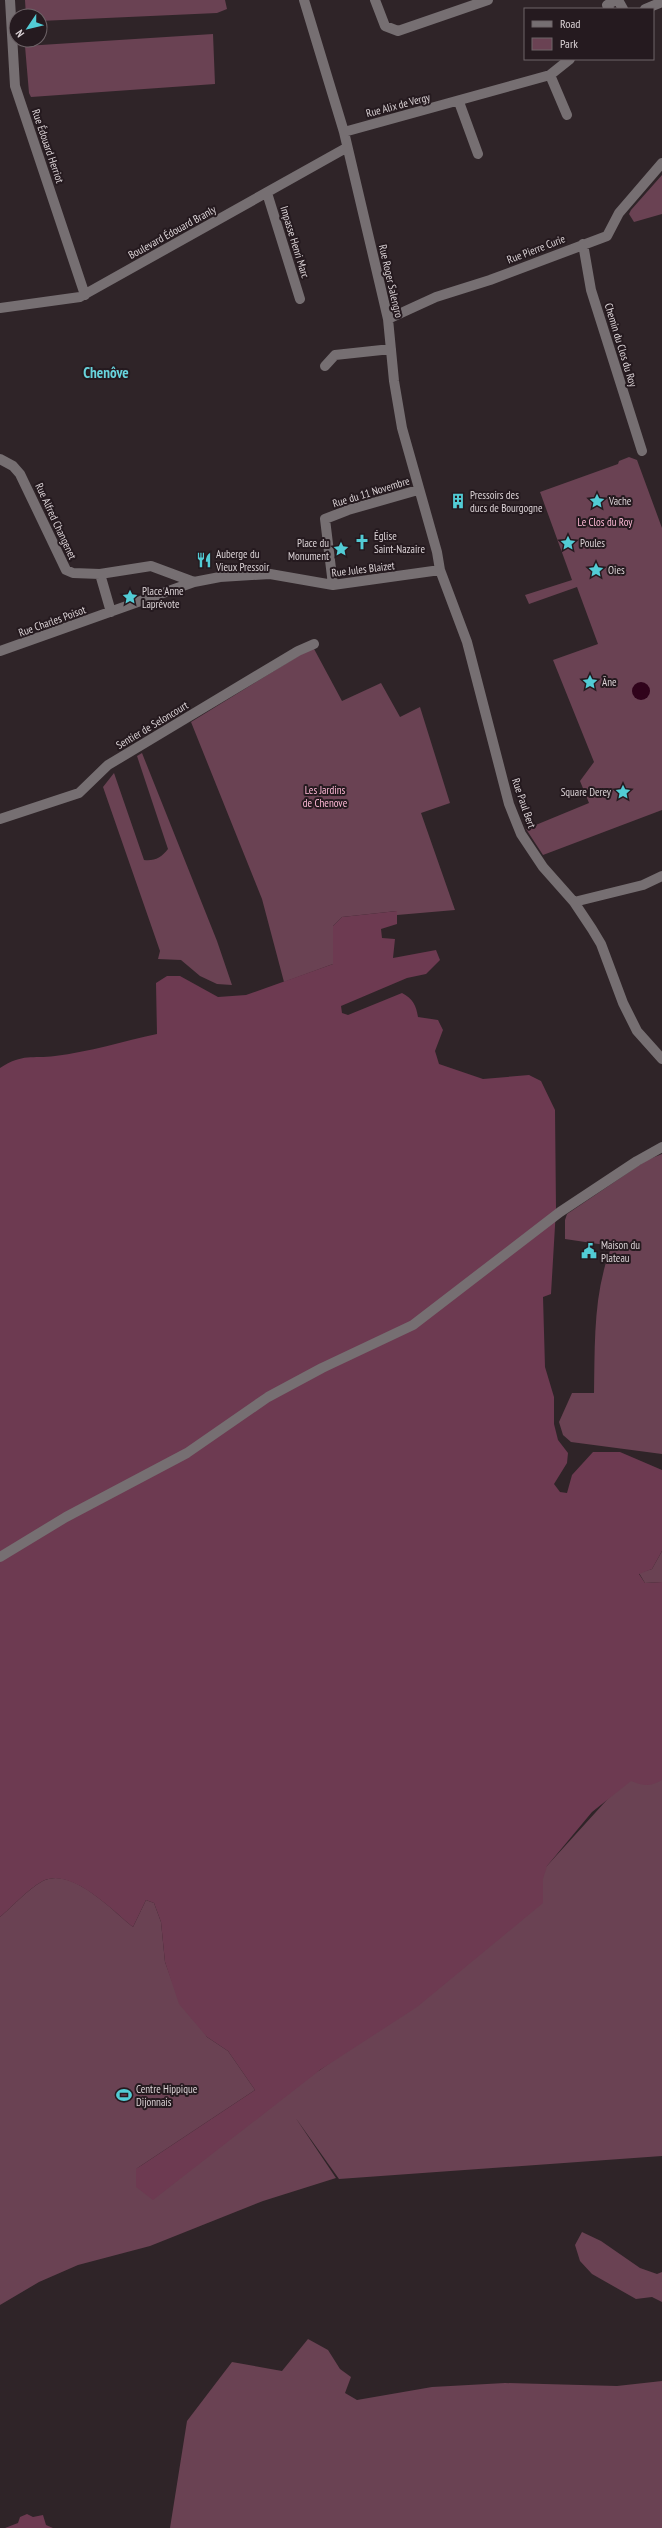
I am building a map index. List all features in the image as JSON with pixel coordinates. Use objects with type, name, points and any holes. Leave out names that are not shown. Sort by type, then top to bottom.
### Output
[{"type":"street","name":"Rue Édouard Herriot","points":[[10,0],[15,86],[85,295]]},
{"type":"street","name":"Rue Roger Salengro","points":[[305,0],[344,132],[346,148],[388,319],[402,428],[418,490],[437,552],[440,570]]},
{"type":"street","points":[[375,0],[385,26],[398,32],[488,0]]},
{"type":"street","points":[[609,8],[607,5],[617,0]]},
{"type":"street","points":[[647,8],[662,2]]},
{"type":"street","name":"Rue Alix de Vergy","points":[[344,132],[459,102],[550,75],[569,60]]},
{"type":"street","points":[[550,75],[567,115]]},
{"type":"street","points":[[459,102],[478,154]]},
{"type":"street","name":"Boulevard Édouard Branly","points":[[0,308],[85,295],[346,148]]},
{"type":"street","name":"Rue Pierre Curie","points":[[388,319],[436,297],[490,280],[607,236],[619,213],[662,163]]},
{"type":"street","name":"Impasse Henri Marc","points":[[266,193],[300,299]]},
{"type":"street","name":"Chemin du Clos du Roy","points":[[583,244],[591,290],[642,452]]},
{"type":"street","points":[[325,366],[335,355],[391,349]]},
{"type":"street","name":"Rue Alfred Changenet","points":[[0,459],[13,466],[20,474],[66,570],[73,573],[100,574]]},
{"type":"street","name":"Rue du 11 Novembre","points":[[333,586],[325,519],[418,490]]},
{"type":"street","points":[[150,566],[194,582],[111,612],[100,574],[150,566]]},
{"type":"street","name":"Rue Jules Blaizet","points":[[194,582],[220,577],[270,574],[333,586],[440,570]]},
{"type":"street","name":"Rue Paul Bert","points":[[440,570],[466,642],[509,804],[521,834],[543,867],[574,902],[601,944],[623,1003],[637,1030],[662,1058]]},
{"type":"street","name":"Rue Charles Poisot","points":[[0,651],[111,612]]},
{"type":"street","name":"Sentier de Seloncourt","points":[[0,819],[79,792],[108,765],[298,651],[314,644]]},
{"type":"street","points":[[574,902],[584,898],[643,885],[662,876]]},
{"type":"street","points":[[0,1556],[66,1517],[187,1452],[268,1397],[322,1368],[413,1325],[560,1212],[636,1161],[662,1147]]},
{"type":"green space","points":[[25,0],[225,0],[227,9],[217,13],[48,21],[48,8],[26,8]]},
{"type":"green space","points":[[213,34],[215,84],[31,97],[29,93],[25,48],[48,48],[48,45]]},
{"type":"green space","points":[[662,175],[662,214],[634,222],[629,214],[631,210]]},
{"type":"green space","name":"Le Clos du Roy","points":[[629,457],[637,460],[662,528],[662,810],[543,855],[526,829],[589,803],[580,781],[594,762],[553,660],[598,644],[577,587],[529,604],[525,595],[572,580],[540,492],[618,464],[619,461]]},
{"type":"green space","name":"Les Jardins de Chenove","points":[[313,647],[342,701],[381,683],[400,717],[420,707],[450,803],[421,813],[455,910],[397,915],[397,911],[342,917],[333,926],[333,964],[284,982],[262,899],[191,722]]},
{"type":"green space","points":[[142,753],[217,941],[232,985],[217,984],[200,976],[181,960],[158,959],[160,951],[103,787],[114,773],[144,860],[155,859],[163,855],[168,849],[137,756]]},
{"type":"green space","points":[[662,1154],[662,1454],[571,1442],[563,1435],[559,1422],[572,1393],[594,1393],[595,1337],[598,1299],[601,1281],[612,1246],[565,1239],[565,1220],[567,1214],[647,1160]]},
{"type":"green space","points":[[662,1551],[662,1582],[645,1583],[639,1573],[652,1569]]},
{"type":"green space","points":[[662,1753],[662,2156],[339,2179],[295,2117],[336,2178],[263,2201],[150,2246],[78,2265],[39,2282],[0,2305],[0,1917],[28,1892],[45,1880],[56,1878],[68,1880],[80,1885],[92,1893],[133,1927],[146,1900],[154,1903],[161,1922],[165,1962],[172,1981],[207,2037],[228,2051],[255,2090],[136,2169],[320,2070],[447,1976],[615,1791]]},
{"type":"green space","points":[[582,2232],[601,2241],[640,2268],[657,2274],[662,2272],[662,2302],[652,2297],[636,2299],[592,2274],[580,2261],[575,2245]]},
{"type":"green space","points":[[308,2339],[328,2350],[340,2369],[351,2377],[345,2393],[357,2400],[432,2387],[505,2383],[617,2386],[662,2381],[662,2528],[170,2528],[187,2421],[232,2362],[282,2371]]},
{"type":"shaded area","points":[[641,682],[647,685],[650,691],[647,697],[641,700],[635,697],[632,691],[635,685]]},
{"type":"shaded area","points":[[397,911],[397,924],[381,929],[382,938],[395,939],[393,958],[436,950],[440,960],[426,974],[407,978],[341,1006],[342,1013],[348,1015],[402,993],[413,1003],[418,1017],[438,1020],[443,1030],[435,1051],[439,1064],[483,1079],[529,1075],[541,1081],[555,1110],[556,1209],[551,1294],[543,1297],[545,1367],[554,1397],[554,1424],[558,1440],[568,1453],[567,1463],[554,1484],[560,1492],[567,1493],[572,1475],[593,1452],[620,1452],[662,1470],[662,1551],[652,1569],[639,1574],[645,1583],[662,1582],[662,1780],[654,1784],[647,1785],[631,1781],[592,1812],[547,1866],[543,1879],[543,1903],[417,2007],[320,2070],[153,2200],[136,2187],[136,2169],[255,2090],[228,2051],[207,2037],[179,2004],[165,1962],[161,1922],[154,1903],[146,1900],[133,1927],[92,1893],[68,1880],[56,1878],[45,1880],[34,1887],[0,1917],[0,1068],[21,1058],[47,1057],[68,1054],[157,1034],[156,983],[167,976],[180,976],[218,997],[246,995],[333,964],[333,926],[342,917]]},
{"type":"shaded area","points":[[27,2514],[33,2517],[43,2515],[46,2525],[53,2528],[5,2528],[18,2523],[20,2517]]},
{"type":"place","name":"Pressoirs des ducs de Bourgogne","points":[[458,501]]},
{"type":"place","name":"Vache","points":[[597,501]]},
{"type":"place","name":"Église Saint-Nazaire","points":[[362,542]]},
{"type":"place","name":"Poules","points":[[568,543]]},
{"type":"place","name":"Place du Monument","points":[[341,549]]},
{"type":"place","name":"Auberge du Vieux Pressoir","points":[[204,560]]},
{"type":"place","name":"Oies","points":[[596,570]]},
{"type":"place","name":"Place Anne Laprévote","points":[[130,597]]},
{"type":"place","name":"Âne","points":[[590,682]]},
{"type":"place","name":"Square Derey","points":[[623,792]]},
{"type":"place","name":"Maison du Plateau","points":[[589,1251]]},
{"type":"place","name":"Centre Hippique Dijonnais","points":[[124,2095]]},
{"type":"district","name":"Chenôve","points":[[106,373]]}]
